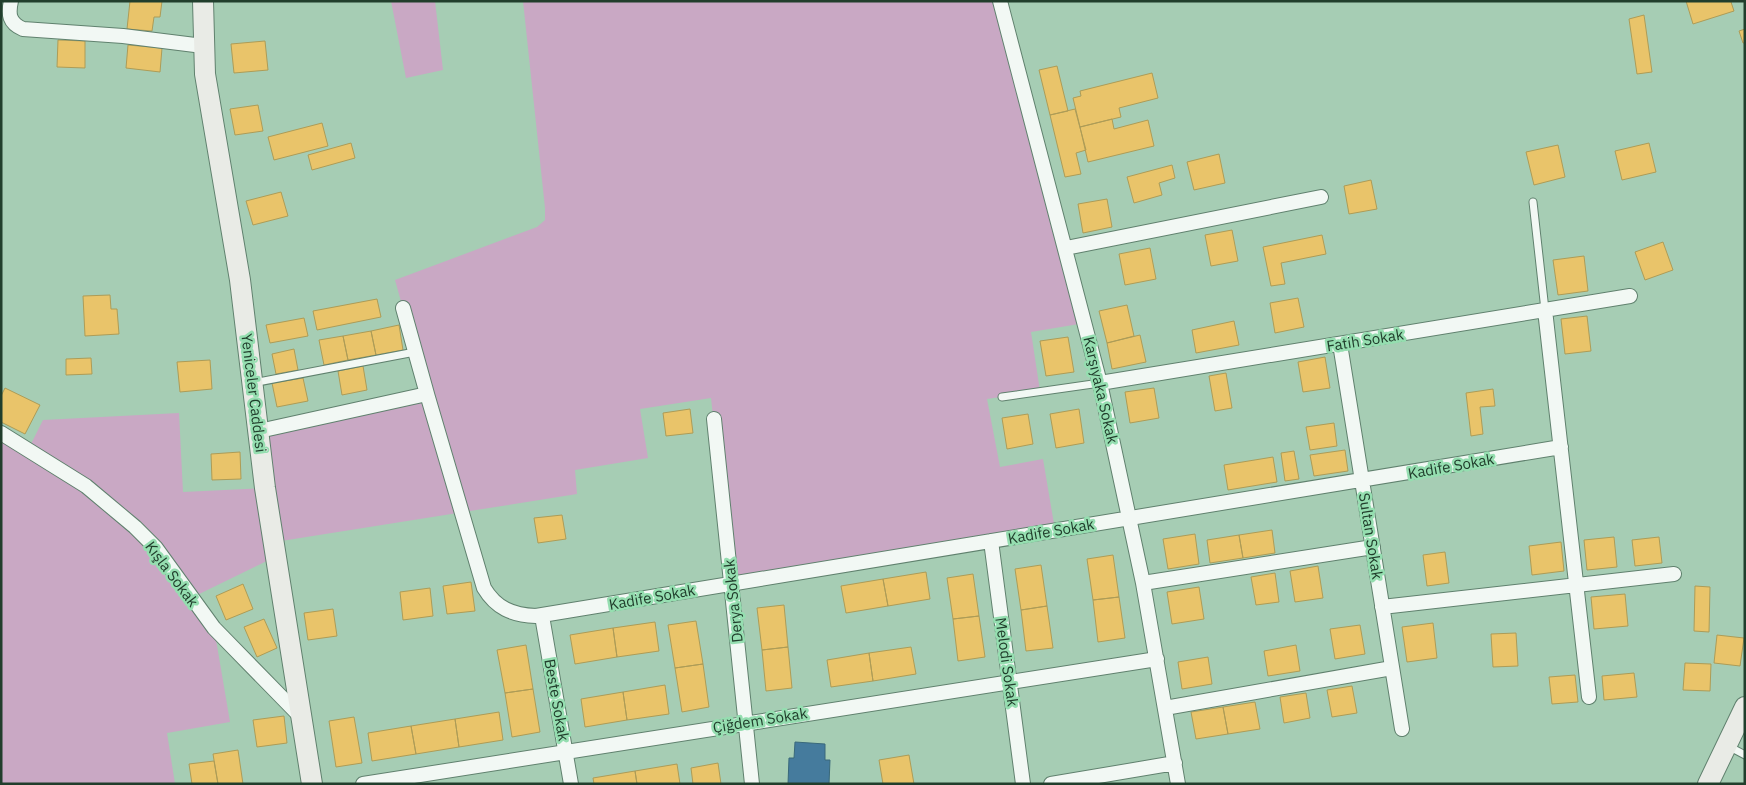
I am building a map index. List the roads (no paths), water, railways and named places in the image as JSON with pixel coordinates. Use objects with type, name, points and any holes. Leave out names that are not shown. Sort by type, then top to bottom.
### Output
[{"type":"street","points":[[11,1],[10,17],[12,23],[22,29],[123,36],[203,46]]},
{"type":"street","name":"Yeniceler Caddesi","points":[[203,1],[203,46],[211,119],[240,280],[252,383],[312,784]]},
{"type":"street","name":"Karşıyaka Sokak","points":[[1000,1],[1100,383],[1130,517],[1158,659],[1178,784]]},
{"type":"street","points":[[1066,248],[1321,197]]},
{"type":"street","name":"Fatih Sokak","points":[[1100,383],[1630,296]]},
{"type":"street","name":"Kadife Sokak","points":[[403,308],[484,588],[490,598],[500,607],[525,616],[542,616],[1561,447]]},
{"type":"street","points":[[1545,310],[1588,697]]},
{"type":"street","name":"Sultan Sokak","points":[[1340,344],[1402,728]]},
{"type":"street","points":[[259,432],[427,394]]},
{"type":"street","name":"Derya Sokak","points":[[714,419],[752,784]]},
{"type":"street","name":"Kışla Sokak","points":[[1,433],[86,486],[135,527],[156,548],[214,628],[301,717]]},
{"type":"street","name":"Melodi Sokak","points":[[991,541],[1023,784]]},
{"type":"street","points":[[1143,583],[1373,547]]},
{"type":"street","points":[[1382,607],[1674,574]]},
{"type":"street","name":"Beste Sokak","points":[[542,616],[571,784]]},
{"type":"street","name":"Çiğdem Sokak","points":[[363,784],[566,750],[1158,659]]},
{"type":"street","points":[[1166,708],[1392,668]]},
{"type":"street","points":[[1708,784],[1736,750],[1745,707]]},
{"type":"street","points":[[1051,784],[1175,763]]},
{"type":"lane","points":[[1533,202],[1545,310]]},
{"type":"lane","points":[[252,383],[415,352]]},
{"type":"lane","points":[[1002,397],[1100,383]]}]
